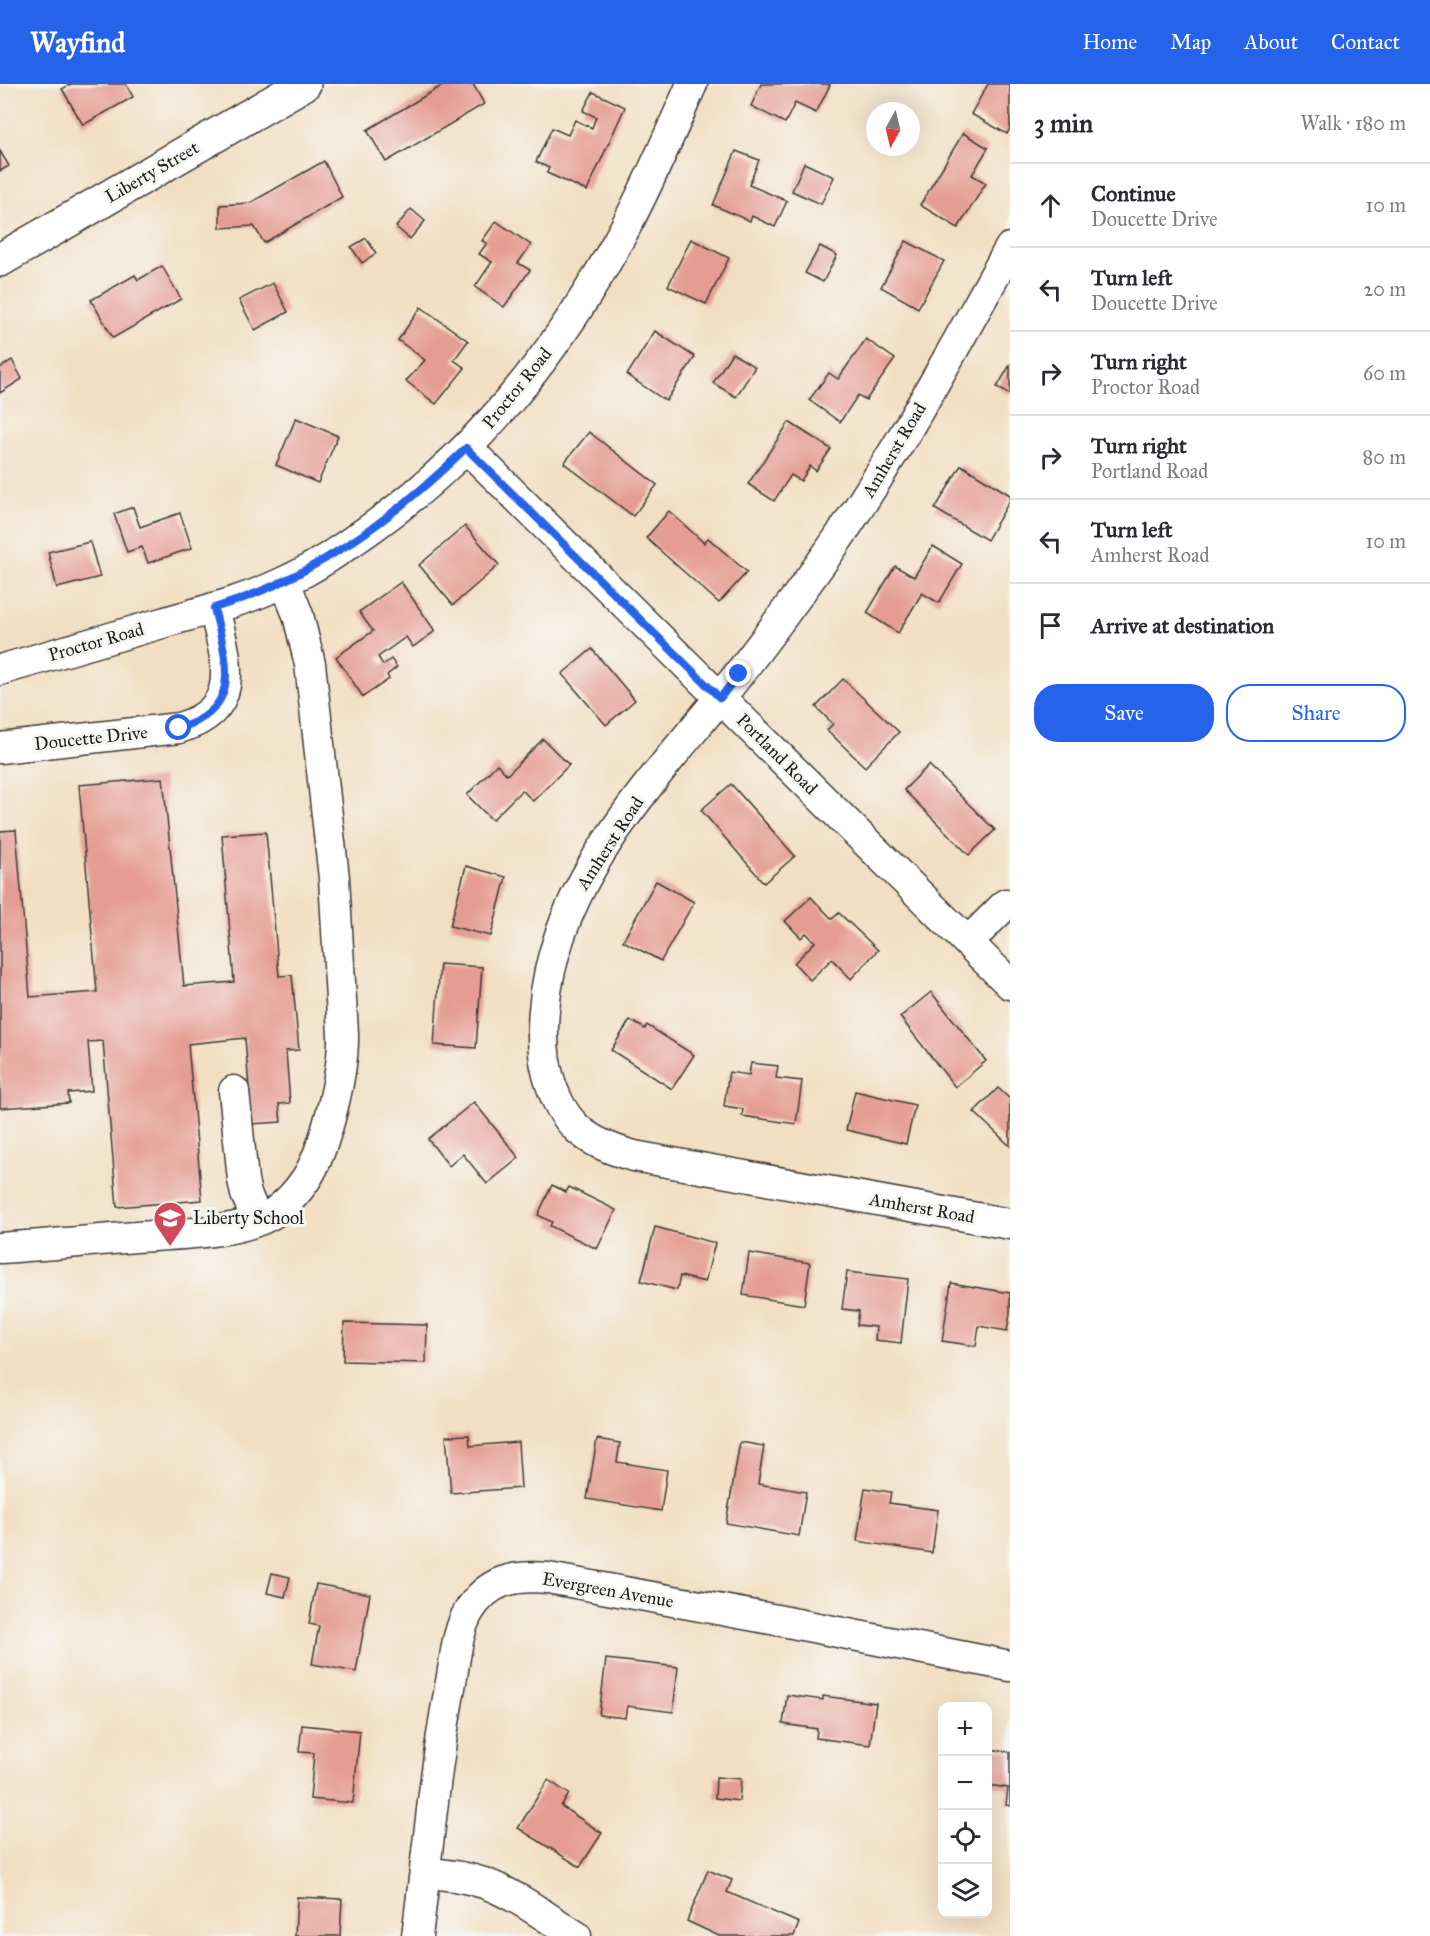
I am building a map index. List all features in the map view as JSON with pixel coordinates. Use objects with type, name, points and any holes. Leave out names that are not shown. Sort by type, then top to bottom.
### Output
[{"type":"main road","name":"Liberty Street","points":[[0,260],[304,84]]},
{"type":"street","name":"Proctor Road","points":[[0,670],[239,601],[285,582],[331,556],[398,509],[440,473],[488,426],[528,378],[586,295],[645,189],[692,84]]},
{"type":"street","name":"Amherst Road","points":[[1010,248],[934,384],[865,498],[757,652],[609,837],[567,916],[550,966],[545,994],[542,1043],[545,1064],[558,1104],[569,1120],[596,1143],[624,1153],[1010,1224]]},
{"type":"street","name":"Portland Road","points":[[466,448],[1010,984]]},
{"type":"street","points":[[0,1248],[205,1231],[242,1224],[273,1213],[285,1204],[306,1180],[314,1166],[337,1088],[344,1051],[333,870],[310,664],[298,615],[285,582]]},
{"type":"street","name":"Doucette Drive","points":[[0,748],[179,728],[194,724],[207,716],[224,694],[227,680],[225,656],[214,608]]},
{"type":"street","points":[[968,942],[1006,904]]},
{"type":"street","points":[[234,1091],[243,1180],[246,1194],[257,1219]]},
{"type":"street","name":"Evergreen Avenue","points":[[417,1936],[444,1727],[462,1630],[468,1612],[478,1600],[502,1581],[516,1578],[548,1578],[1010,1666]]},
{"type":"street","points":[[425,1873],[465,1878],[493,1887],[576,1936]]},
{"type":"building","points":[[71,84],[126,84],[133,97],[83,125],[62,89]]},
{"type":"building","points":[[445,84],[473,84],[484,104],[386,162],[367,130]]},
{"type":"building","points":[[761,84],[830,85],[816,113],[795,103],[785,123],[751,106]]},
{"type":"building","points":[[988,84],[1010,84],[1010,128],[1007,134],[971,114]]},
{"type":"building","points":[[593,92],[625,107],[587,191],[547,173],[549,168],[536,162],[552,128],[568,135],[575,120],[592,128],[596,117],[583,111]]},
{"type":"building","points":[[963,133],[988,148],[972,175],[986,183],[958,228],[920,205]]},
{"type":"building","points":[[0,151],[9,166],[0,171]]},
{"type":"building","points":[[736,151],[759,160],[749,185],[787,201],[775,227],[752,216],[750,221],[713,205]]},
{"type":"building","points":[[324,161],[342,197],[264,243],[254,226],[220,228],[220,205],[250,203]]},
{"type":"building","points":[[804,163],[834,177],[821,204],[792,191]]},
{"type":"building","points":[[411,209],[425,221],[410,239],[396,227]]},
{"type":"building","points":[[496,221],[531,245],[518,263],[530,270],[504,307],[475,287],[492,262],[479,254],[487,243],[482,241]]},
{"type":"building","points":[[366,238],[376,253],[362,263],[351,247]]},
{"type":"building","points":[[691,239],[729,258],[706,304],[668,286]]},
{"type":"building","points":[[906,241],[944,261],[918,308],[881,287]]},
{"type":"building","points":[[820,246],[837,255],[823,282],[805,273]]},
{"type":"building","points":[[162,266],[181,299],[113,338],[91,300],[135,275],[138,280]]},
{"type":"building","points":[[273,283],[288,312],[255,330],[239,300]]},
{"type":"building","points":[[421,307],[468,341],[454,360],[465,368],[436,404],[406,381],[425,360],[398,340]]},
{"type":"building","points":[[655,331],[695,357],[666,401],[627,375]]},
{"type":"building","points":[[866,339],[895,359],[866,400],[858,395],[840,422],[809,400],[829,373],[838,379]]},
{"type":"building","points":[[732,353],[755,367],[736,397],[713,383]]},
{"type":"building","points":[[12,360],[22,379],[0,393],[0,368]]},
{"type":"building","points":[[1010,365],[1010,395],[997,387]]},
{"type":"building","points":[[296,418],[338,436],[318,483],[276,465]]},
{"type":"building","points":[[789,422],[831,449],[816,471],[810,466],[801,481],[791,475],[774,501],[748,484]]},
{"type":"building","points":[[589,432],[657,485],[633,516],[564,463]]},
{"type":"building","points":[[961,465],[1010,495],[1010,500],[987,540],[935,509]]},
{"type":"building","points":[[133,507],[140,527],[180,513],[192,548],[148,563],[142,547],[127,552],[114,514]]},
{"type":"building","points":[[669,511],[704,543],[708,538],[747,572],[719,603],[646,538]]},
{"type":"building","points":[[465,526],[499,565],[453,605],[419,565]]},
{"type":"building","points":[[90,542],[100,577],[57,588],[48,552]]},
{"type":"building","points":[[933,546],[962,564],[939,603],[922,593],[898,633],[867,613],[895,566],[914,577]]},
{"type":"building","points":[[401,582],[435,631],[413,647],[406,637],[378,657],[383,665],[391,659],[397,667],[387,675],[389,679],[363,697],[336,657],[373,631],[359,612]]},
{"type":"building","points":[[592,649],[635,700],[606,725],[562,674]]},
{"type":"building","points":[[843,679],[899,732],[865,767],[827,730],[833,724],[816,707]]},
{"type":"building","points":[[543,739],[569,765],[533,801],[522,790],[492,820],[467,795],[497,764],[507,775]]},
{"type":"building","points":[[929,765],[995,830],[969,855],[904,790]]},
{"type":"building","points":[[163,778],[184,986],[234,982],[222,835],[266,832],[279,976],[292,975],[299,1050],[286,1051],[290,1103],[279,1104],[281,1122],[252,1124],[245,1038],[188,1044],[202,1200],[117,1207],[103,1041],[88,1042],[92,1091],[68,1093],[69,1103],[0,1108],[0,831],[16,830],[30,997],[97,992],[79,785]]},
{"type":"building","points":[[731,784],[795,856],[764,883],[701,810]]},
{"type":"building","points":[[466,866],[506,877],[491,936],[450,926]]},
{"type":"building","points":[[656,881],[694,902],[661,961],[623,941]]},
{"type":"building","points":[[811,897],[832,919],[839,913],[878,950],[851,979],[832,959],[810,980],[794,963],[815,942],[806,933],[801,938],[785,921]]},
{"type":"building","points":[[440,964],[482,967],[476,1048],[434,1045]]},
{"type":"building","points":[[931,992],[986,1061],[955,1087],[900,1017]]},
{"type":"building","points":[[630,1020],[645,1029],[647,1025],[694,1055],[672,1089],[611,1050]]},
{"type":"building","points":[[751,1063],[778,1066],[776,1078],[802,1081],[796,1124],[742,1116],[743,1109],[724,1106],[729,1072],[749,1075]]},
{"type":"building","points":[[998,1088],[1010,1099],[1010,1146],[974,1112]]},
{"type":"building","points":[[855,1091],[915,1105],[906,1144],[846,1130]]},
{"type":"building","points":[[474,1102],[519,1158],[487,1184],[463,1154],[449,1166],[428,1139]]},
{"type":"building","points":[[552,1185],[566,1192],[569,1187],[616,1210],[597,1249],[550,1226],[552,1222],[538,1215]]},
{"type":"building","points":[[655,1227],[715,1243],[705,1282],[680,1276],[677,1290],[641,1281]]},
{"type":"building","points":[[749,1253],[810,1263],[804,1305],[743,1295]]},
{"type":"building","points":[[847,1272],[908,1279],[901,1343],[875,1340],[876,1327],[857,1325],[859,1311],[842,1309]]},
{"type":"building","points":[[951,1283],[1010,1293],[1007,1331],[979,1326],[976,1346],[942,1341]]},
{"type":"building","points":[[344,1323],[427,1325],[426,1363],[343,1361]]},
{"type":"building","points":[[469,1435],[470,1446],[518,1442],[521,1488],[451,1493],[446,1436]]},
{"type":"building","points":[[597,1439],[620,1443],[617,1462],[667,1470],[661,1511],[587,1499]]},
{"type":"building","points":[[740,1442],[764,1446],[758,1484],[806,1492],[799,1536],[726,1523]]},
{"type":"building","points":[[865,1488],[891,1492],[889,1503],[938,1510],[932,1553],[857,1541]]},
{"type":"building","points":[[272,1573],[290,1577],[285,1597],[267,1593]]},
{"type":"building","points":[[316,1584],[370,1594],[356,1672],[312,1664],[319,1626],[309,1624]]},
{"type":"building","points":[[606,1659],[678,1667],[673,1712],[627,1706],[625,1718],[599,1715]]},
{"type":"building","points":[[787,1695],[823,1700],[823,1696],[876,1703],[870,1745],[816,1738],[817,1729],[783,1724]]},
{"type":"building","points":[[302,1725],[360,1731],[353,1803],[310,1799],[314,1753],[299,1752]]},
{"type":"building","points":[[992,1750],[1010,1752],[1010,1806],[1006,1805],[1008,1788],[992,1786]]},
{"type":"building","points":[[716,1777],[741,1779],[739,1801],[715,1798]]},
{"type":"building","points":[[548,1780],[569,1794],[561,1806],[602,1833],[580,1867],[518,1828]]},
{"type":"building","points":[[708,1870],[732,1880],[727,1892],[799,1923],[794,1936],[719,1936],[687,1921]]},
{"type":"building","points":[[297,1897],[342,1899],[340,1936],[295,1936]]},
{"type":"place","name":"Liberty School","points":[[170,1247]]},
{"type":"route","points":[[179,728],[194,724],[207,716],[224,694],[227,680],[226,664],[214,608],[239,601],[285,582],[331,556],[398,509],[466,448],[720,698],[739,674]]}]
